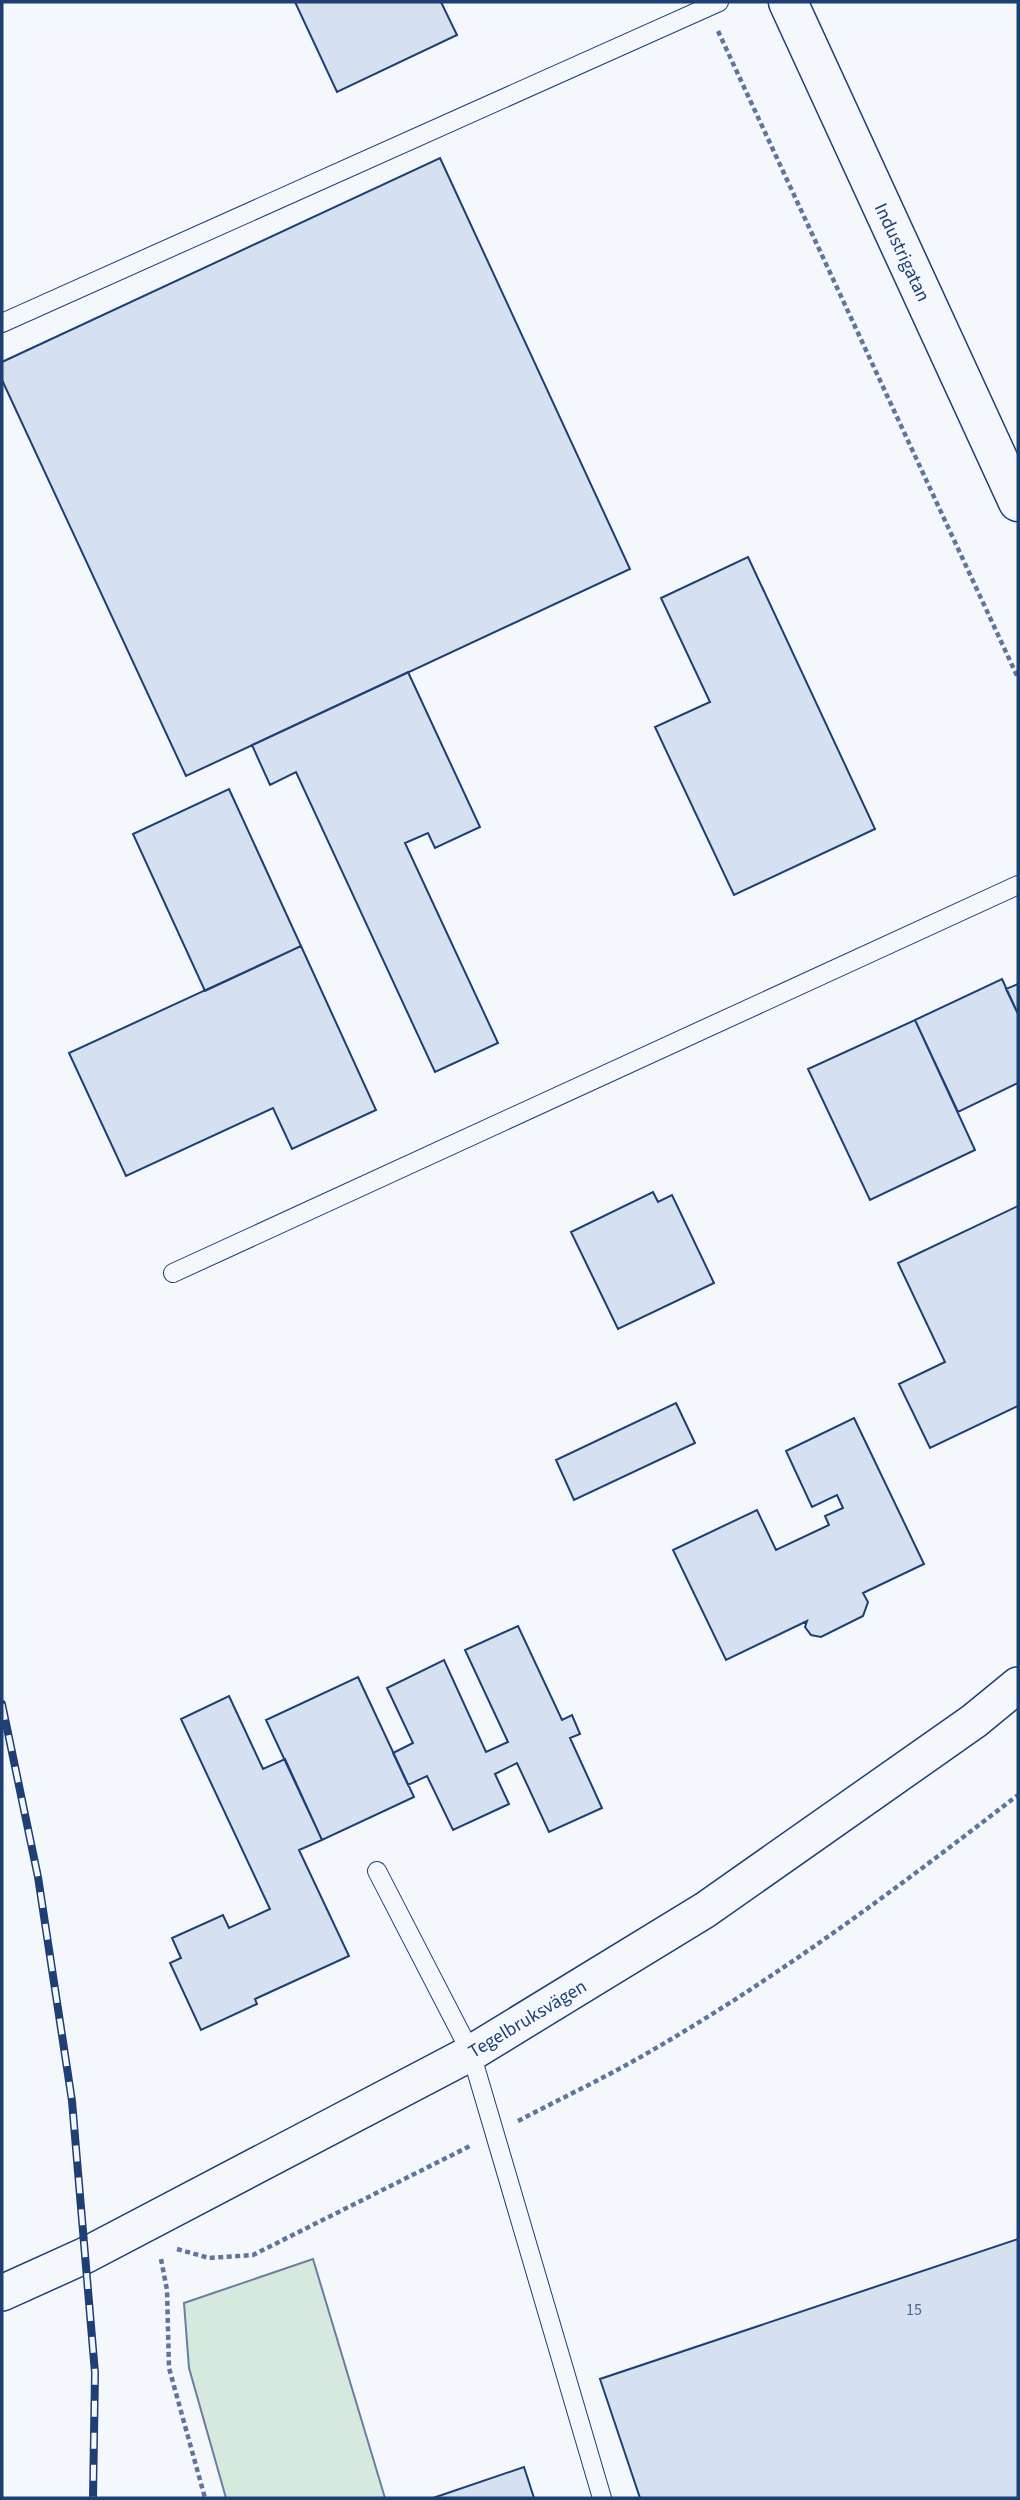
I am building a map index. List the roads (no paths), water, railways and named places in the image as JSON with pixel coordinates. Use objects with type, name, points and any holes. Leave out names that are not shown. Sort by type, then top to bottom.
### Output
[{"type":"street","name":"Industrigatan","points":[[788,2],[1018,502]]},
{"type":"street","name":"Tegelbruksvägen","points":[[2,2293],[86,2255],[471,2053],[705,1910],[974,1721],[1018,1685]]},
{"type":"lane","points":[[2,323],[713,5]]},
{"type":"lane","points":[[173,1273],[1018,885]]},
{"type":"lane","points":[[377,1871],[471,2053],[602,2498]]},
{"type":"railway","points":[[2,1704],[38,1877],[72,2101],[95,2373],[93,2498]]}]
